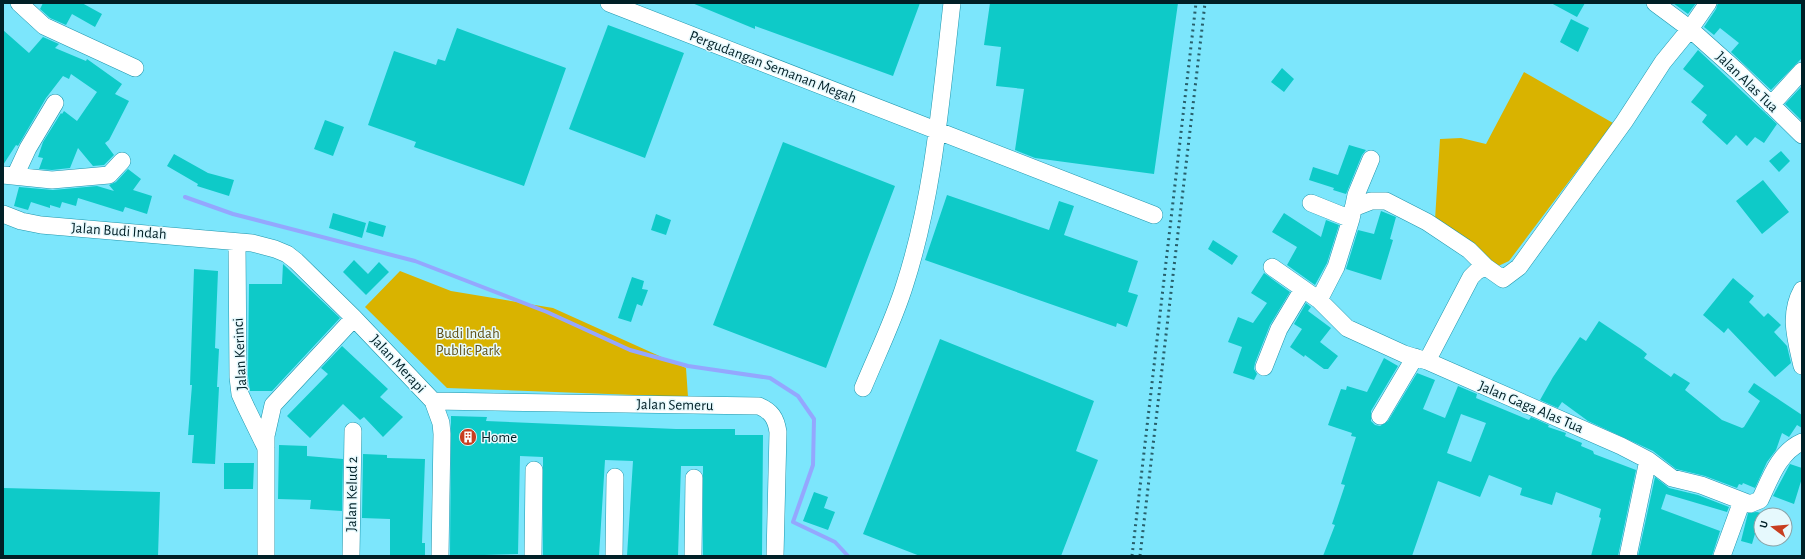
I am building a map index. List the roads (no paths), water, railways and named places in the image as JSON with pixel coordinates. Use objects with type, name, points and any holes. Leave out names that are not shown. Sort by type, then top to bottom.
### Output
[{"type":"street","points":[[19,3],[44,26],[135,68]]},
{"type":"street","name":"Pergudangan Semanan Megah","points":[[609,3],[1154,215]]},
{"type":"street","points":[[863,388],[905,284],[932,169],[938,130],[952,3]]},
{"type":"street","name":"Jalan Alas Tua","points":[[1655,3],[1690,29],[1771,104],[1802,135]]},
{"type":"street","points":[[1311,203],[1352,213],[1371,200],[1386,201],[1427,222],[1468,250],[1486,267],[1503,279],[1519,267],[1624,122],[1663,62],[1690,29],[1708,3]]},
{"type":"street","points":[[1771,104],[1802,71]]},
{"type":"street","points":[[55,103],[28,148],[9,175],[52,180],[109,175],[122,161]]},
{"type":"street","points":[[1318,300],[1336,267],[1356,195],[1371,159]]},
{"type":"street","name":"Jalan Budi Indah","points":[[3,214],[21,221],[41,225],[237,242]]},
{"type":"street","name":"Jalan Merapi","points":[[237,242],[266,246],[287,254],[354,318],[433,401],[440,417],[442,434],[440,556]]},
{"type":"street","name":"Jalan Kerinci","points":[[237,242],[238,377],[240,394],[266,448],[266,556]]},
{"type":"street","name":"Jalan Gaga Alas Tua","points":[[1272,267],[1318,300],[1348,328],[1404,354],[1420,359],[1582,429],[1648,460]]},
{"type":"street","points":[[1380,416],[1420,359],[1471,277],[1477,271],[1486,267]]},
{"type":"street","points":[[1264,367],[1279,329],[1303,289]]},
{"type":"street","points":[[1802,290],[1793,312],[1794,331],[1802,366]]},
{"type":"street","points":[[266,448],[268,426],[273,405],[354,318]]},
{"type":"street","name":"Jalan Semeru","points":[[433,401],[759,406],[767,409],[775,419],[778,432],[775,556]]},
{"type":"street","points":[[245,405],[254,408],[273,405]]},
{"type":"street","name":"Jalan Kelud 2","points":[[351,556],[353,431]]},
{"type":"street","points":[[1628,556],[1648,460],[1672,478],[1701,485],[1750,504],[1760,500],[1780,459],[1793,446],[1802,442]]},
{"type":"street","points":[[533,556],[534,470]]},
{"type":"street","points":[[614,556],[615,477]]},
{"type":"street","points":[[693,556],[694,478]]},
{"type":"street","points":[[1722,556],[1742,501]]},
{"type":"waterway","points":[[185,197],[233,214],[415,261],[547,312],[630,350],[688,366],[770,378],[798,396],[814,419],[813,465],[793,522],[835,542],[848,556]]},
{"type":"railway","points":[[1132,556],[1196,3]]},
{"type":"railway","points":[[1140,556],[1205,3]]},
{"type":"place","name":"Home","points":[[468,437]]},
{"type":"park label","name":"Budi Indah Public Park","points":[[468,342]]}]
